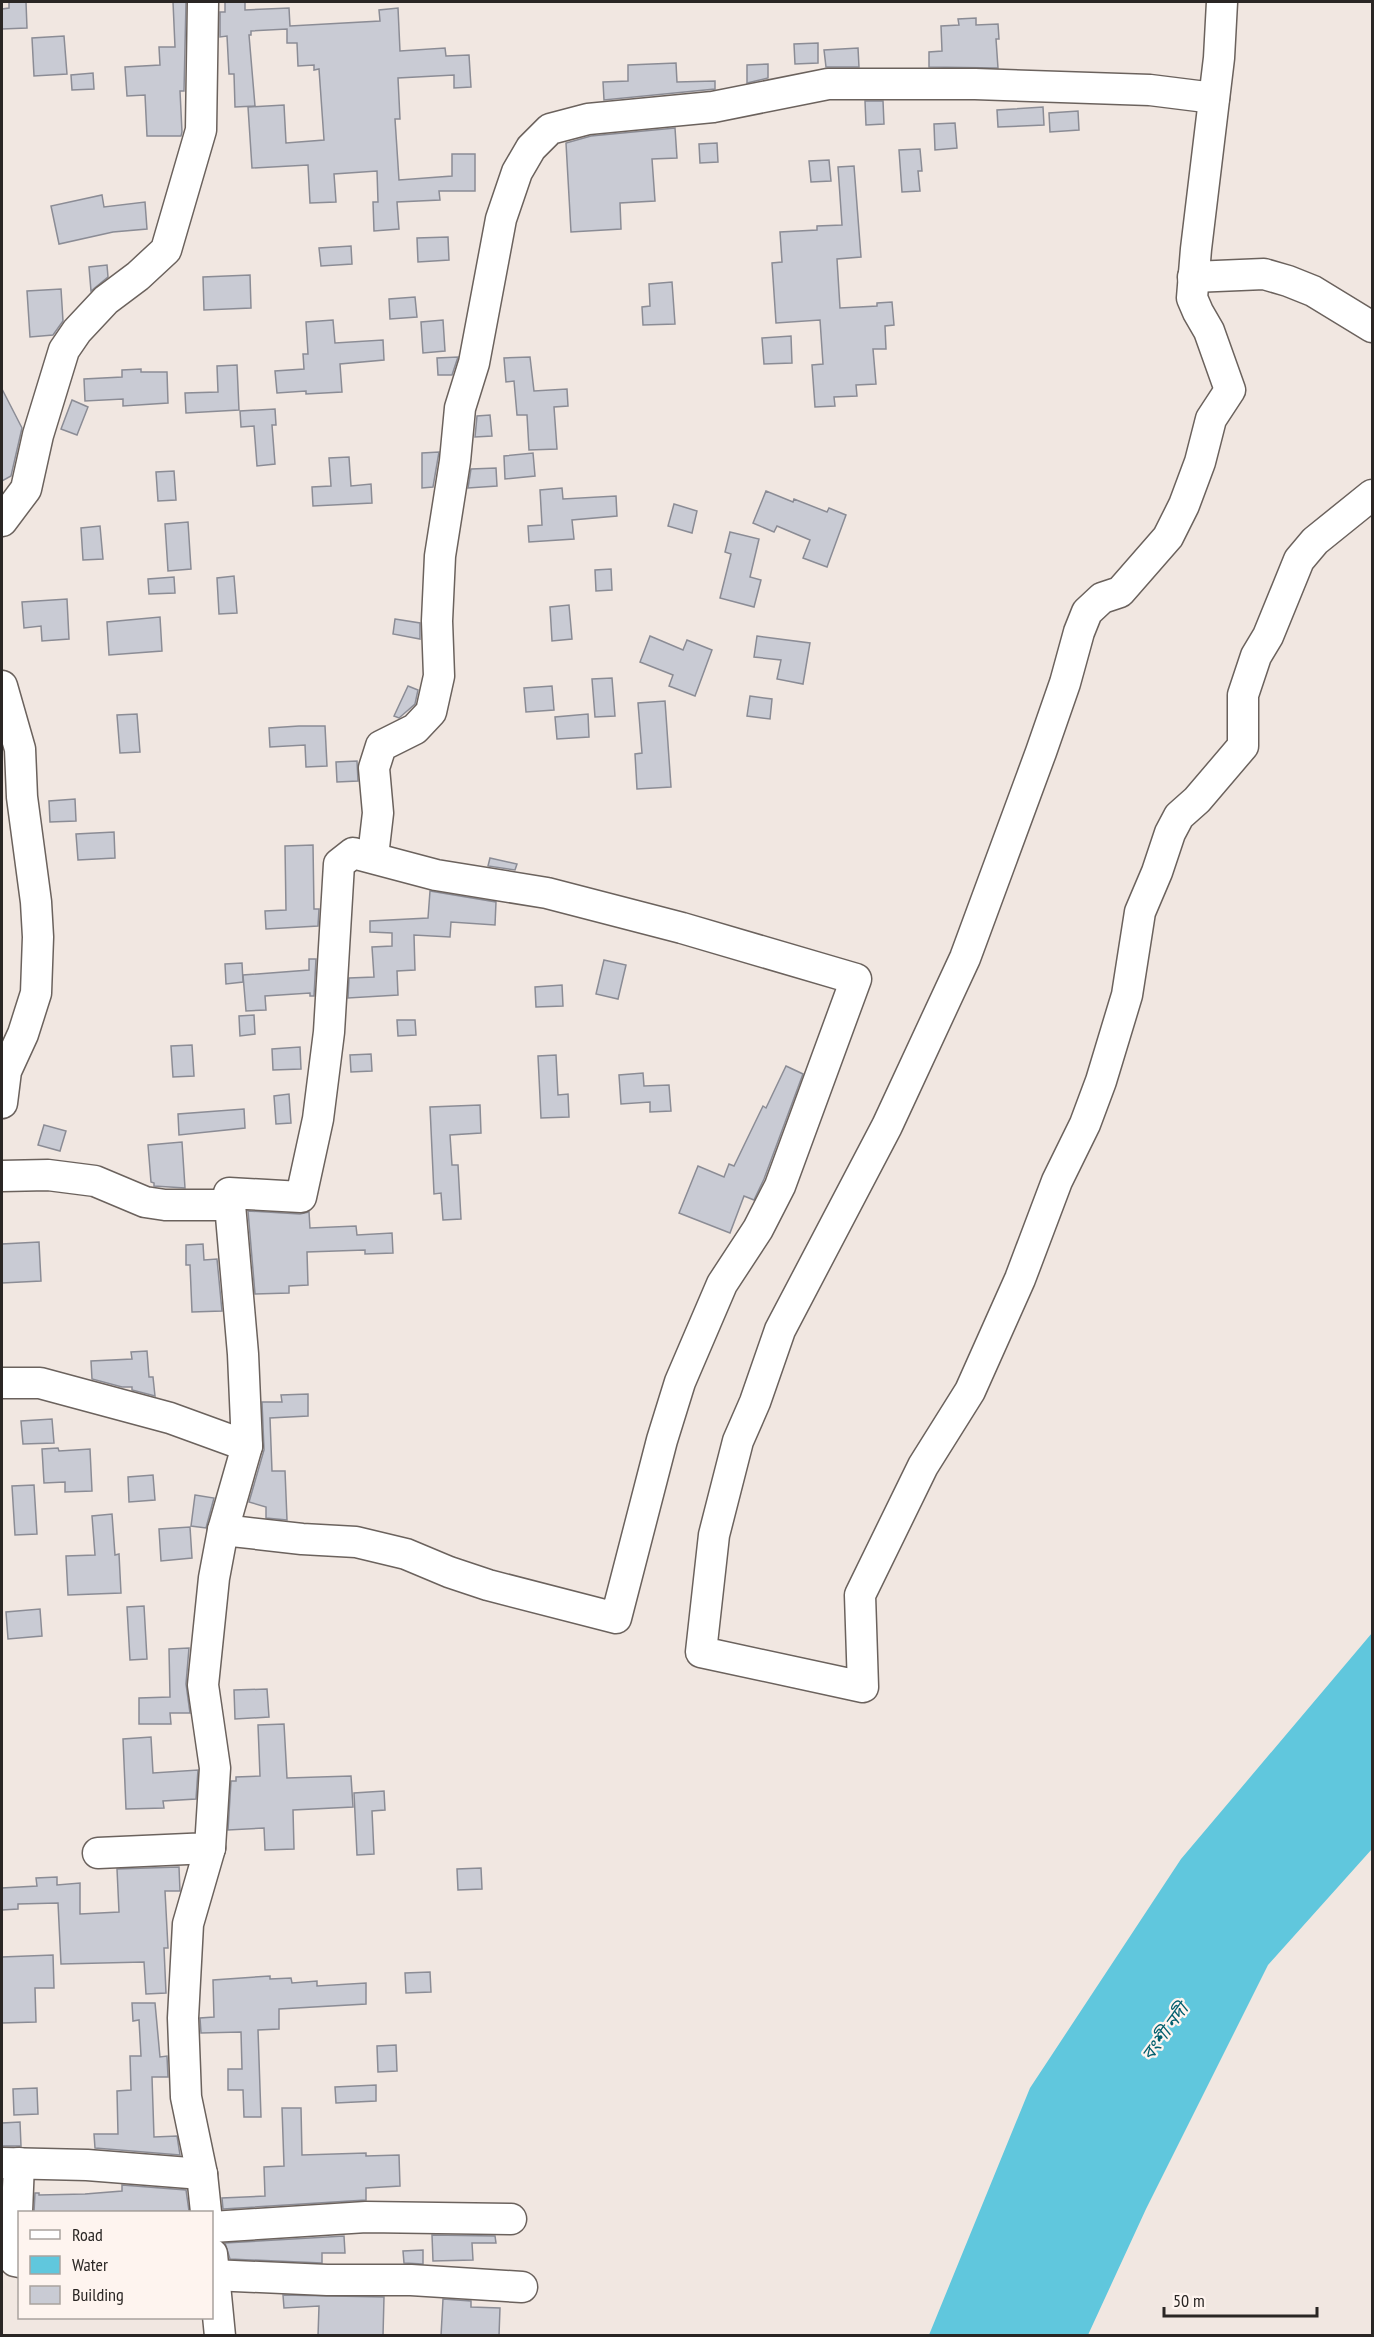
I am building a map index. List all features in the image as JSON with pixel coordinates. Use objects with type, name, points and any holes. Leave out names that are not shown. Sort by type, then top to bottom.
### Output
[{"type":"street","points":[[2,521],[27,489],[38,435],[64,350],[77,331],[106,300],[138,276],[166,250],[201,130],[203,2]]},
{"type":"street","points":[[1222,2],[1192,298],[1209,331],[1230,390],[1211,419],[1200,462],[1184,505],[1168,537],[1120,592],[1102,598],[1088,612],[1079,632],[1065,683],[1041,752],[965,958],[886,1126],[780,1330],[755,1402],[738,1441],[714,1535],[702,1652],[863,1687],[860,1594],[923,1466],[970,1391],[1020,1279],[1057,1181],[1085,1124],[1101,1081],[1126,995],[1140,912],[1170,833],[1179,816],[1197,800],[1243,746],[1243,695],[1256,656],[1268,636],[1299,560],[1315,541],[1372,495]]},
{"type":"street","points":[[373,856],[378,813],[374,768],[381,746],[415,729],[431,712],[439,676],[437,621],[440,556],[455,461],[460,408],[474,363],[501,219],[517,172],[531,148],[550,129],[588,119],[713,107],[828,84],[975,84],[1150,90],[1214,98]]},
{"type":"street","points":[[1193,277],[1264,274],[1313,291],[1372,327]]},
{"type":"street","points":[[2,686],[20,749],[22,797],[36,902],[38,937],[36,993],[24,1034],[6,1071],[2,1103]]},
{"type":"street","points":[[206,2211],[202,2174],[186,2097],[183,2018],[189,1924],[210,1848],[215,1768],[203,1685],[214,1578],[224,1530],[246,1446],[242,1343],[228,1193],[301,1197],[318,1119],[329,1032],[339,864],[353,853],[373,856],[436,875],[548,893],[682,928],[856,979],[780,1186],[758,1228],[722,1284],[680,1382],[662,1440],[616,1618],[488,1585],[406,1554],[356,1542],[302,1539],[224,1530]]},
{"type":"street","points":[[2,1176],[48,1175],[95,1181],[145,1202],[165,1205],[230,1205]]},
{"type":"street","points":[[2,1383],[40,1383],[170,1418],[246,1446]]},
{"type":"street","points":[[98,1853],[210,1848]]},
{"type":"street","points":[[18,2261],[15,2260],[10,2163],[87,2165],[202,2174]]},
{"type":"street","points":[[213,2227],[366,2217],[511,2219]]},
{"type":"street","points":[[213,2268],[327,2280],[411,2280],[522,2287]]},
{"type":"street","points":[[213,2276],[220,2336]]},
{"type":"water","name":"বংশী নদী","points":[[1372,1633],[1372,1849],[1268,1965],[1146,2209],[1088,2335],[929,2335],[1030,2088],[1181,1859]]},
{"type":"building","points":[[9,2],[26,2],[27,28],[2,29],[2,9],[9,8]]},
{"type":"building","points":[[173,2],[186,2],[184,91],[180,91],[182,132],[181,136],[147,136],[145,95],[127,96],[125,67],[160,65],[159,47],[175,47]]},
{"type":"building","points":[[225,2],[245,2],[245,10],[289,8],[290,26],[380,21],[379,10],[398,8],[400,51],[445,48],[446,56],[469,55],[471,87],[454,88],[454,75],[398,78],[400,119],[395,119],[399,180],[452,176],[452,154],[475,154],[475,191],[439,191],[440,200],[397,202],[399,229],[374,231],[373,202],[378,202],[377,171],[334,174],[336,202],[310,203],[308,165],[252,168],[248,107],[284,105],[286,143],[324,140],[319,69],[314,70],[314,65],[298,66],[297,43],[287,43],[287,29],[251,31],[249,35],[255,106],[235,107],[234,74],[229,74],[227,36],[220,37],[220,12],[225,12]]},
{"type":"building","points":[[976,18],[976,25],[998,24],[999,39],[996,39],[998,68],[929,67],[929,52],[942,51],[941,26],[959,25],[958,19]]},
{"type":"building","points":[[64,36],[67,74],[34,76],[32,38]]},
{"type":"building","points":[[818,43],[818,63],[795,64],[794,44]]},
{"type":"building","points":[[858,48],[859,67],[826,67],[824,50]]},
{"type":"building","points":[[676,63],[677,82],[715,81],[715,89],[604,100],[603,82],[628,81],[628,65]]},
{"type":"building","points":[[768,64],[768,78],[747,83],[747,65]]},
{"type":"building","points":[[93,73],[94,89],[72,90],[71,75]]},
{"type":"building","points":[[865,101],[883,101],[884,124],[866,125]]},
{"type":"building","points":[[1043,107],[1044,125],[998,127],[997,110]]},
{"type":"building","points":[[1078,111],[1079,130],[1050,132],[1049,113]]},
{"type":"building","points":[[955,123],[957,148],[935,150],[934,124]]},
{"type":"building","points":[[675,128],[677,158],[652,159],[655,201],[620,203],[621,229],[571,232],[566,143],[591,136]]},
{"type":"building","points":[[717,143],[718,162],[700,163],[699,144]]},
{"type":"building","points":[[920,149],[922,171],[918,171],[920,191],[902,192],[899,150]]},
{"type":"building","points":[[829,160],[831,181],[811,182],[809,161]]},
{"type":"building","points":[[854,166],[861,257],[837,259],[840,308],[877,306],[877,303],[892,302],[894,325],[885,326],[886,349],[873,349],[876,384],[856,385],[857,396],[834,397],[835,406],[815,407],[812,365],[823,364],[820,320],[776,323],[772,263],[782,262],[780,232],[817,230],[817,226],[842,225],[838,167]]},
{"type":"building","points":[[102,195],[104,207],[145,202],[147,229],[113,232],[59,244],[51,206]]},
{"type":"building","points":[[448,237],[449,260],[418,262],[417,238]]},
{"type":"building","points":[[351,246],[352,264],[321,266],[319,248]]},
{"type":"building","points":[[107,265],[108,277],[91,291],[89,267]]},
{"type":"building","points":[[250,275],[251,308],[204,310],[203,277]]},
{"type":"building","points":[[672,282],[675,324],[643,325],[642,307],[650,306],[649,284]]},
{"type":"building","points":[[61,289],[63,321],[53,335],[30,337],[27,291]]},
{"type":"building","points":[[415,297],[417,317],[390,319],[389,299]]},
{"type":"building","points":[[333,320],[335,343],[383,340],[384,360],[340,364],[342,392],[277,393],[275,371],[304,369],[303,354],[308,354],[306,322]]},
{"type":"building","points":[[443,320],[445,351],[423,353],[421,322]]},
{"type":"building","points":[[791,336],[792,363],[764,364],[762,338]]},
{"type":"building","points":[[458,357],[452,375],[438,375],[437,358]]},
{"type":"building","points":[[530,357],[534,391],[567,389],[568,406],[554,407],[557,449],[529,450],[527,415],[517,415],[514,381],[506,382],[504,358]]},
{"type":"building","points":[[237,365],[239,410],[186,413],[185,393],[218,392],[217,366]]},
{"type":"building","points":[[141,369],[141,372],[167,372],[168,403],[123,406],[123,399],[85,401],[84,379],[122,377],[122,370]]},
{"type":"building","points":[[2,389],[22,428],[11,476],[2,481]]},
{"type":"building","points":[[72,400],[88,407],[77,435],[61,429]]},
{"type":"building","points":[[275,409],[276,425],[272,425],[275,464],[257,466],[254,426],[241,427],[240,411]]},
{"type":"building","points":[[490,415],[492,436],[475,437],[477,416]]},
{"type":"building","points":[[439,452],[433,487],[422,488],[422,453]]},
{"type":"building","points":[[533,453],[535,476],[505,479],[504,456]]},
{"type":"building","points":[[349,457],[351,486],[371,484],[372,503],[313,506],[312,487],[331,486],[329,458]]},
{"type":"building","points":[[496,468],[497,486],[468,488],[471,469]]},
{"type":"building","points":[[174,471],[176,500],[158,501],[156,472]]},
{"type":"building","points":[[562,488],[563,499],[616,496],[617,516],[572,520],[574,539],[529,542],[528,526],[542,525],[540,490]]},
{"type":"building","points":[[766,491],[793,502],[794,499],[827,512],[829,508],[846,515],[827,567],[803,558],[810,540],[777,526],[774,532],[753,523]]},
{"type":"building","points":[[674,504],[697,511],[692,533],[668,526]]},
{"type":"building","points":[[188,522],[191,569],[168,571],[165,524]]},
{"type":"building","points":[[100,526],[103,559],[83,560],[81,528]]},
{"type":"building","points":[[730,532],[759,539],[750,577],[761,580],[754,607],[720,598],[731,554],[725,552]]},
{"type":"building","points":[[611,569],[612,590],[596,591],[595,570]]},
{"type":"building","points":[[234,576],[237,613],[219,614],[217,578]]},
{"type":"building","points":[[174,577],[175,593],[149,594],[148,579]]},
{"type":"building","points":[[67,599],[69,639],[42,641],[41,626],[24,628],[22,602]]},
{"type":"building","points":[[569,605],[572,639],[552,641],[550,607]]},
{"type":"building","points":[[160,617],[162,651],[109,655],[107,622]]},
{"type":"building","points":[[395,619],[420,623],[420,639],[393,634]]},
{"type":"building","points":[[650,636],[683,650],[687,640],[712,650],[695,696],[669,686],[673,675],[640,662]]},
{"type":"building","points":[[757,636],[810,643],[803,684],[777,679],[781,660],[754,657]]},
{"type":"building","points":[[612,678],[615,716],[595,717],[592,679]]},
{"type":"building","points":[[408,686],[418,690],[415,704],[399,718],[394,716]]},
{"type":"building","points":[[552,686],[554,710],[526,712],[524,688]]},
{"type":"building","points":[[750,696],[772,699],[770,719],[747,716]]},
{"type":"building","points":[[665,701],[671,787],[637,789],[635,754],[642,753],[638,703]]},
{"type":"building","points":[[137,714],[140,752],[120,753],[117,715]]},
{"type":"building","points":[[588,714],[589,737],[557,739],[555,717]]},
{"type":"building","points":[[325,726],[327,766],[306,767],[305,745],[270,747],[269,728]]},
{"type":"building","points":[[357,761],[358,781],[337,782],[336,762]]},
{"type":"building","points":[[75,799],[76,821],[50,822],[49,801]]},
{"type":"building","points":[[114,832],[115,858],[78,860],[76,834]]},
{"type":"building","points":[[313,845],[314,909],[319,909],[318,926],[266,929],[265,911],[286,910],[285,846]]},
{"type":"building","points":[[490,858],[517,864],[515,870],[488,866]]},
{"type":"building","points":[[430,891],[496,902],[495,925],[451,922],[450,937],[414,935],[415,970],[397,971],[398,995],[348,998],[349,978],[374,977],[372,947],[392,946],[392,933],[370,932],[370,921],[428,918]]},
{"type":"building","points":[[309,959],[316,959],[314,996],[310,996],[310,993],[265,996],[266,1010],[246,1011],[243,975],[309,970]]},
{"type":"building","points":[[604,960],[626,965],[618,999],[596,994]]},
{"type":"building","points":[[242,963],[243,982],[226,984],[225,964]]},
{"type":"building","points":[[562,985],[563,1006],[536,1007],[535,987]]},
{"type":"building","points":[[254,1015],[255,1034],[240,1036],[239,1016]]},
{"type":"building","points":[[397,1020],[415,1020],[416,1035],[398,1036]]},
{"type":"building","points":[[192,1045],[194,1076],[173,1077],[171,1046]]},
{"type":"building","points":[[300,1047],[301,1069],[273,1070],[272,1049]]},
{"type":"building","points":[[371,1054],[372,1071],[351,1072],[350,1055]]},
{"type":"building","points":[[556,1055],[558,1095],[568,1094],[569,1117],[541,1118],[538,1056]]},
{"type":"building","points":[[786,1066],[803,1074],[764,1179],[754,1200],[744,1196],[730,1233],[679,1213],[698,1166],[724,1177],[729,1164],[734,1166],[763,1106],[766,1108]]},
{"type":"building","points":[[643,1073],[644,1086],[669,1085],[671,1111],[650,1112],[650,1102],[621,1104],[619,1075]]},
{"type":"building","points":[[289,1094],[291,1123],[276,1124],[274,1096]]},
{"type":"building","points":[[480,1105],[481,1133],[450,1135],[452,1165],[458,1165],[461,1219],[443,1220],[441,1193],[434,1194],[430,1107]]},
{"type":"building","points":[[244,1109],[245,1128],[179,1135],[178,1114]]},
{"type":"building","points":[[44,1125],[66,1131],[60,1151],[38,1145]]},
{"type":"building","points":[[182,1142],[185,1188],[154,1186],[151,1182],[148,1145]]},
{"type":"building","points":[[248,1211],[300,1214],[309,1212],[310,1228],[356,1226],[357,1235],[392,1233],[393,1253],[365,1254],[365,1250],[307,1252],[308,1285],[289,1286],[289,1293],[255,1294]]},
{"type":"building","points":[[39,1242],[41,1281],[2,1283],[2,1244]]},
{"type":"building","points":[[203,1244],[204,1260],[217,1259],[222,1311],[192,1312],[190,1265],[186,1265],[186,1245]]},
{"type":"building","points":[[147,1351],[149,1377],[153,1377],[155,1396],[132,1390],[132,1387],[122,1387],[92,1379],[91,1361],[132,1359],[131,1352]]},
{"type":"building","points":[[308,1394],[308,1416],[270,1418],[272,1471],[285,1471],[287,1520],[266,1518],[266,1507],[249,1502],[264,1450],[262,1402],[282,1402],[281,1395]]},
{"type":"building","points":[[52,1419],[54,1443],[23,1444],[21,1421]]},
{"type":"building","points":[[58,1448],[59,1451],[90,1449],[92,1491],[65,1492],[65,1482],[44,1483],[42,1449]]},
{"type":"building","points":[[153,1475],[155,1500],[129,1502],[128,1477]]},
{"type":"building","points":[[34,1485],[37,1534],[15,1535],[12,1486]]},
{"type":"building","points":[[195,1495],[214,1498],[206,1528],[191,1526]]},
{"type":"building","points":[[112,1514],[115,1555],[119,1554],[121,1593],[68,1595],[66,1556],[95,1555],[92,1516]]},
{"type":"building","points":[[190,1527],[192,1558],[161,1561],[159,1529]]},
{"type":"building","points":[[144,1606],[147,1659],[130,1660],[127,1607]]},
{"type":"building","points":[[40,1609],[42,1636],[8,1639],[6,1612]]},
{"type":"building","points":[[189,1648],[186,1684],[190,1713],[170,1713],[171,1724],[139,1724],[139,1698],[170,1697],[169,1649]]},
{"type":"building","points":[[267,1689],[269,1717],[235,1719],[234,1690]]},
{"type":"building","points":[[284,1724],[287,1778],[351,1776],[353,1807],[293,1810],[294,1849],[265,1850],[264,1828],[228,1830],[231,1781],[236,1781],[236,1777],[260,1776],[258,1725]]},
{"type":"building","points":[[151,1737],[153,1773],[198,1770],[196,1799],[163,1801],[164,1808],[126,1809],[123,1739]]},
{"type":"building","points":[[384,1791],[385,1810],[372,1811],[374,1854],[357,1855],[354,1793]]},
{"type":"building","points":[[179,1867],[180,1891],[165,1891],[168,1948],[164,1948],[166,1993],[146,1994],[144,1962],[61,1964],[58,1903],[18,1904],[18,1909],[2,1910],[2,1888],[37,1886],[36,1878],[57,1877],[57,1885],[80,1883],[80,1914],[119,1912],[117,1869]]},
{"type":"building","points":[[481,1868],[482,1889],[458,1890],[457,1869]]},
{"type":"building","points":[[53,1955],[54,1988],[35,1988],[36,2022],[2,2023],[2,1957]]},
{"type":"building","points":[[430,1972],[431,1992],[406,1993],[405,1973]]},
{"type":"building","points":[[270,1976],[270,1979],[291,1978],[292,1983],[317,1981],[317,1986],[366,1983],[366,2004],[279,2009],[279,2029],[258,2030],[261,2117],[244,2117],[243,2090],[228,2090],[228,2069],[242,2069],[241,2032],[201,2033],[200,2018],[214,2017],[213,1980]]},
{"type":"building","points":[[132,2003],[155,2003],[160,2057],[167,2056],[168,2077],[152,2077],[154,2137],[177,2136],[180,2155],[95,2148],[94,2134],[118,2134],[117,2091],[131,2090],[130,2056],[141,2056],[139,2020],[133,2021]]},
{"type":"building","points":[[396,2045],[397,2071],[378,2072],[377,2046]]},
{"type":"building","points":[[376,2085],[376,2101],[336,2103],[335,2087]]},
{"type":"building","points":[[37,2088],[38,2114],[14,2115],[13,2089]]},
{"type":"building","points":[[282,2108],[301,2108],[302,2155],[366,2153],[366,2156],[399,2155],[400,2186],[366,2188],[366,2200],[223,2209],[222,2198],[265,2196],[264,2167],[284,2166]]},
{"type":"building","points":[[20,2122],[21,2146],[2,2146],[2,2123]]},
{"type":"building","points":[[122,2185],[186,2190],[189,2211],[34,2211],[35,2193],[39,2195],[85,2194],[122,2191]]},
{"type":"building","points":[[432,2235],[495,2236],[496,2243],[472,2243],[473,2260],[433,2261]]},
{"type":"building","points":[[344,2236],[345,2253],[322,2253],[322,2263],[230,2259],[225,2243]]},
{"type":"building","points":[[423,2250],[423,2264],[404,2263],[403,2251]]},
{"type":"building","points":[[283,2295],[384,2297],[383,2336],[318,2336],[319,2306],[284,2308]]},
{"type":"building","points":[[443,2299],[471,2301],[471,2307],[500,2308],[499,2336],[441,2336]]}]
